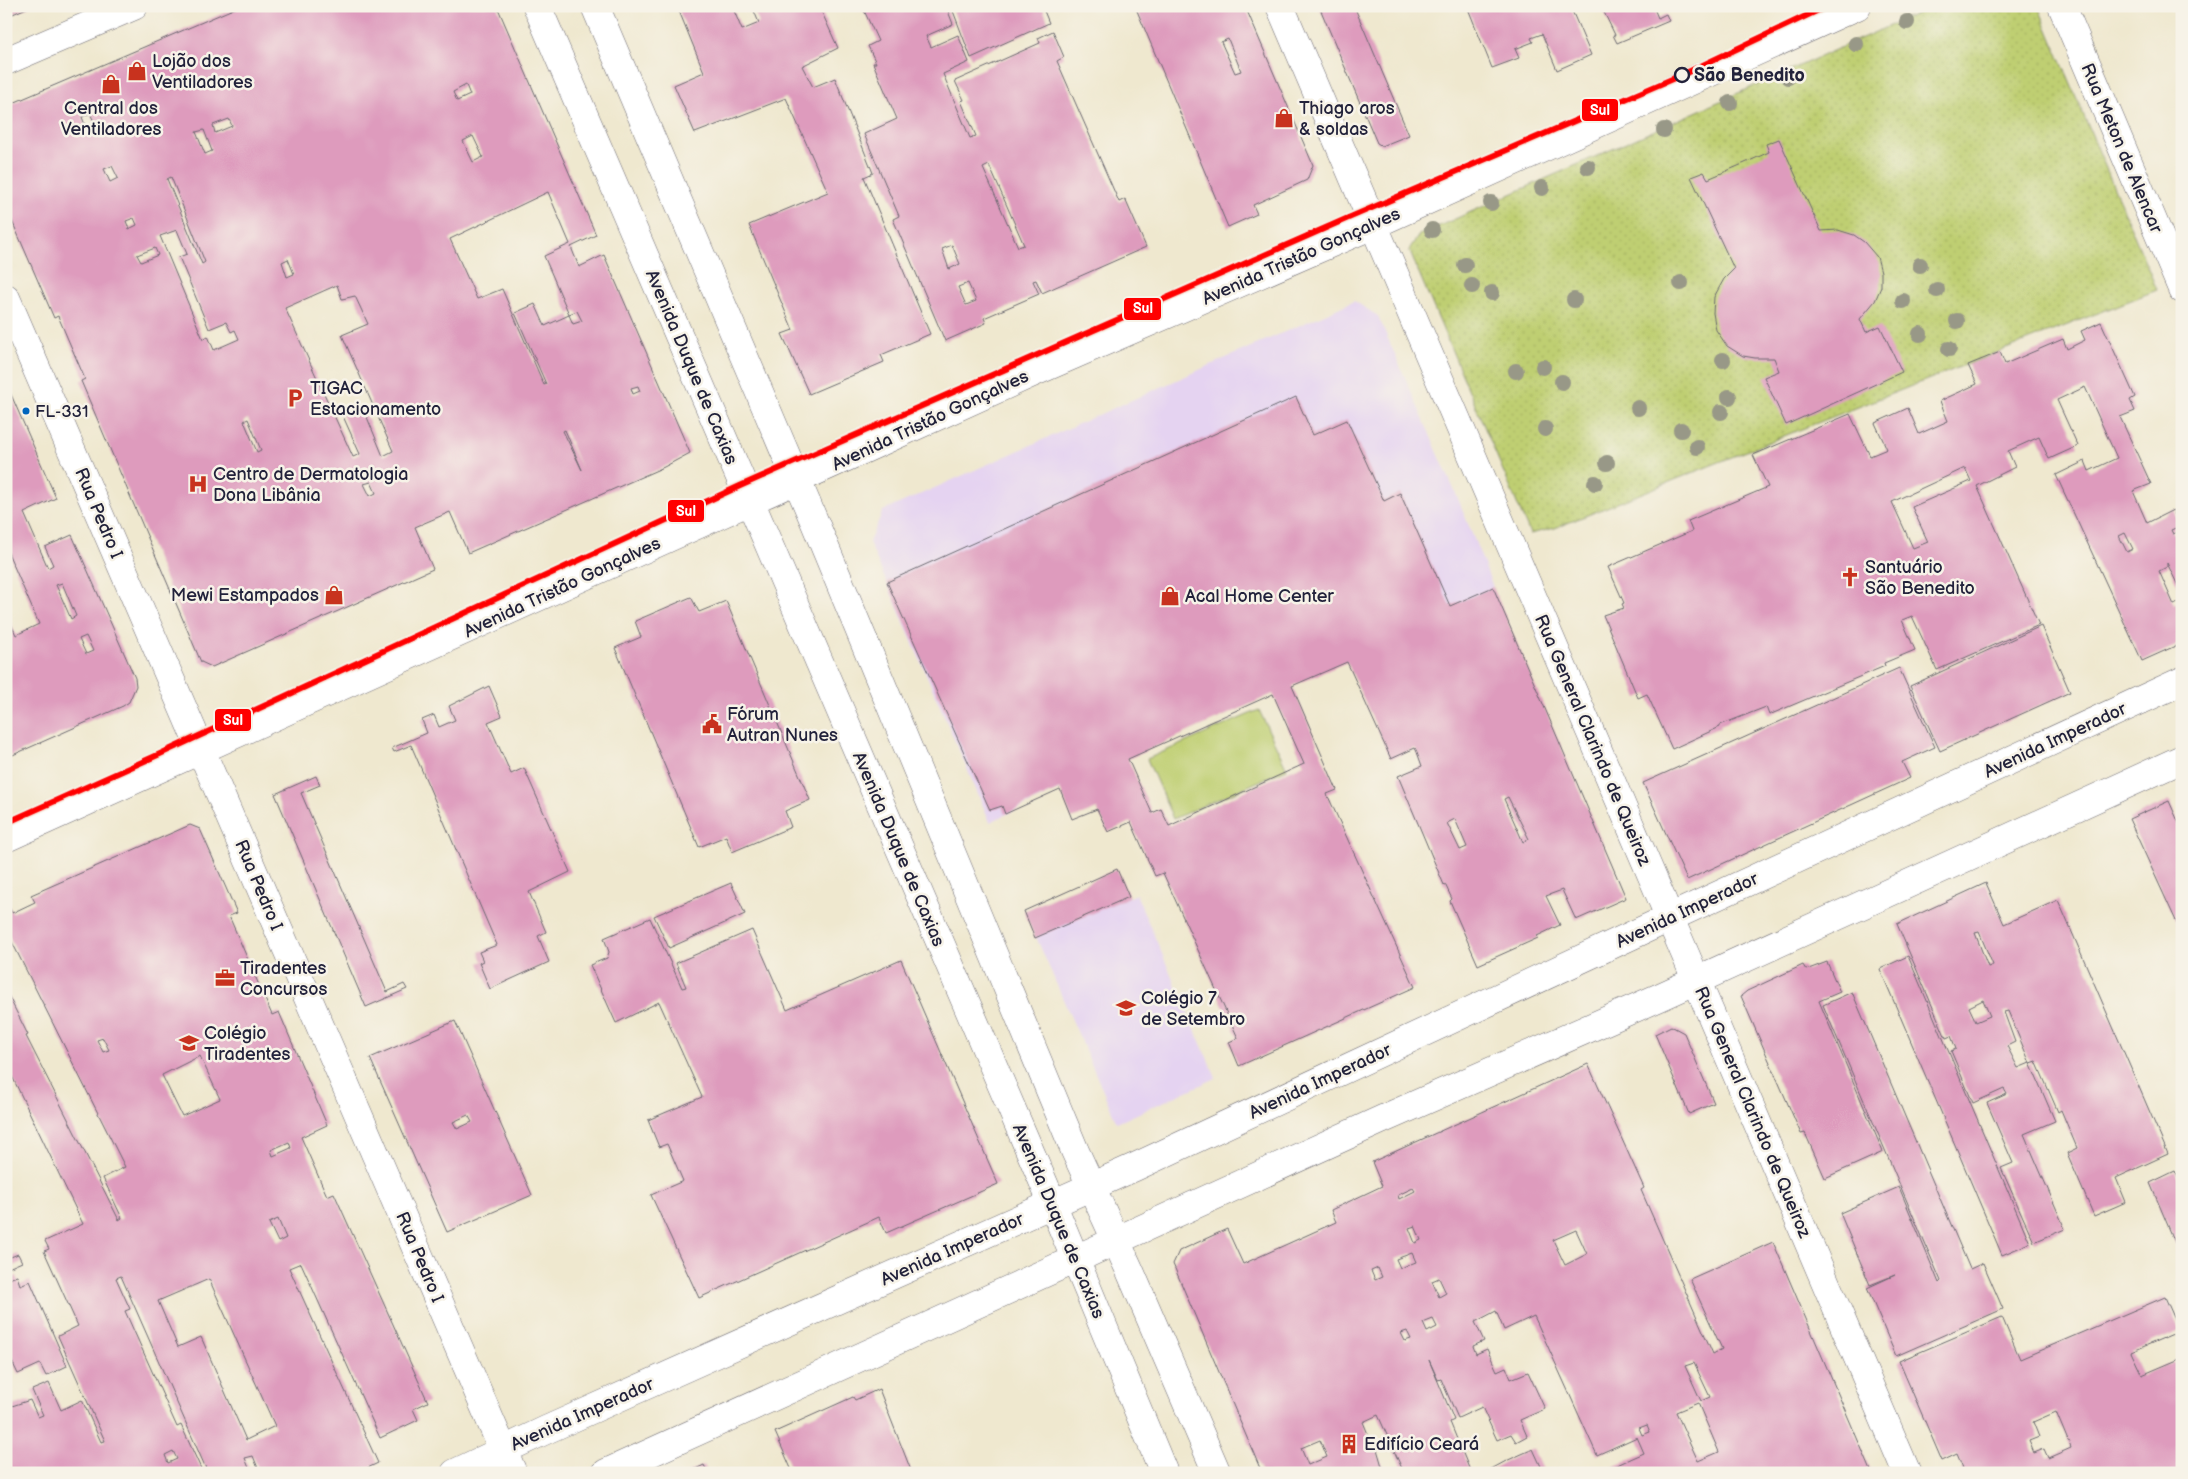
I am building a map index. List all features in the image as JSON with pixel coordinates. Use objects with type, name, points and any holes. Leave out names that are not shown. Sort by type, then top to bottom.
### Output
[{"type":"main road","points":[[6,61],[134,6]]},
{"type":"main road","name":"Avenida Duque de Caxias","points":[[537,6],[1052,1204],[1164,1473]]},
{"type":"main road","points":[[595,6],[797,480],[1091,1187],[1116,1240],[1216,1473]]},
{"type":"main road","name":"Rua General Clarindo de Queiroz","points":[[1280,6],[1906,1473]]},
{"type":"main road","name":"Avenida Tristão Gonçalves","points":[[6,838],[1039,370],[1373,225],[1857,6]]},
{"type":"main road","name":"Rua Meton de Alencar","points":[[2062,6],[2182,289]]},
{"type":"main road","name":"Rua Pedro I","points":[[6,298],[508,1461]]},
{"type":"main road","name":"Avenida Imperador","points":[[455,1473],[508,1461],[1052,1204],[2182,681]]},
{"type":"main road","points":[[606,1473],[1383,1119],[1697,981],[2182,759]]},
{"type":"shaded area","name":"Acal Home Center","points":[[1354,301],[1378,316],[1459,501],[1493,587],[990,822],[869,542],[883,511]]},
{"type":"shaded area","name":"Colégio 7 de Setembro","points":[[1136,894],[1216,1078],[1117,1123],[1036,937]]},
{"type":"green space","points":[[1934,6],[2038,6],[2157,290],[1555,528],[1530,534],[1410,252],[1410,248],[1419,235]]},
{"type":"green space","points":[[1259,710],[1287,769],[1173,819],[1147,759]]},
{"type":"building","points":[[6,6],[31,6],[6,17]]},
{"type":"building","points":[[240,6],[497,6],[596,235],[571,247],[579,267],[604,255],[690,453],[664,467],[468,553],[450,512],[415,527],[433,569],[212,667],[201,662],[81,381],[85,379],[58,316],[54,318],[6,207],[6,106]],"holes":[[[466,85],[470,95],[457,101],[453,92]],[[90,113],[96,126],[87,130],[82,117]],[[229,119],[232,126],[215,133],[213,125]],[[204,130],[212,151],[205,154],[196,132]],[[473,136],[483,157],[473,162],[463,141]],[[112,166],[118,178],[110,182],[104,169]],[[171,177],[205,262],[202,264],[167,179]],[[548,192],[570,244],[544,256],[569,314],[577,311],[582,321],[573,324],[569,315],[545,326],[535,304],[515,313],[546,384],[544,385],[502,289],[477,299],[450,239]],[[134,218],[137,225],[129,229],[126,221]],[[177,230],[187,254],[179,257],[209,329],[226,322],[231,332],[235,330],[239,339],[214,350],[208,336],[203,339],[160,236]],[[155,248],[158,255],[141,262],[137,255]],[[288,259],[294,274],[287,277],[282,262]],[[337,285],[342,299],[355,296],[368,324],[342,335],[393,451],[383,456],[362,405],[342,414],[360,454],[353,457],[285,308]],[[638,386],[640,391],[633,394],[631,388]],[[248,419],[261,450],[257,452],[244,421]],[[565,430],[582,470],[563,431]],[[371,482],[376,493],[370,496],[364,484]]]},
{"type":"building","points":[[677,6],[732,6],[742,30],[759,23],[752,6],[819,6],[838,48],[802,66],[813,87],[835,78],[873,173],[864,177],[930,334],[881,355],[884,362],[809,394],[782,334],[793,330],[749,225],[828,192],[786,98],[695,133],[674,85],[704,72]]},
{"type":"building","points":[[862,6],[888,6],[884,10],[893,6],[946,6],[953,24],[926,36],[931,47],[958,35],[969,62],[943,74],[970,138],[976,136],[961,101],[964,100],[955,81],[1040,43],[1038,38],[1053,31],[1064,57],[1057,61],[1119,202],[1125,199],[1146,247],[1042,293],[1036,280],[1033,281],[1039,294],[984,318],[986,323],[945,341],[893,219],[899,216],[864,134],[897,119],[873,63],[876,63],[868,46],[878,41]],"holes":[[[989,165],[1024,245],[1018,247],[983,168]],[[952,245],[960,264],[949,269],[942,249]],[[968,283],[976,301],[966,305],[958,287]]]},
{"type":"building","points":[[964,6],[1042,6],[1049,23],[971,58],[953,11]]},
{"type":"building","points":[[1135,6],[1245,6],[1313,165],[1307,180],[1253,205],[1257,214],[1228,227]],"holes":[[[1228,39],[1241,71],[1235,73],[1221,42]]]},
{"type":"building","points":[[1319,6],[1354,6],[1409,135],[1382,146],[1377,143]]},
{"type":"building","points":[[1467,6],[1570,6],[1591,55],[1557,70],[1542,34],[1531,38],[1533,42],[1515,49],[1519,58],[1492,68]]},
{"type":"building","points":[[1601,6],[1653,6],[1658,18],[1666,14],[1669,21],[1617,43]]},
{"type":"building","points":[[1779,139],[1821,231],[1838,230],[1854,235],[1864,242],[1877,257],[1881,272],[1881,287],[1875,301],[1860,319],[1866,332],[1880,326],[1902,372],[1786,425],[1764,377],[1779,371],[1774,358],[1743,356],[1727,346],[1716,330],[1713,313],[1714,297],[1724,279],[1734,269],[1691,177],[1704,172],[1708,179],[1769,152],[1766,144]]},
{"type":"building","name":"Santuário São Benedito","points":[[2101,322],[2135,397],[2130,400],[2135,411],[2120,417],[2151,484],[2133,491],[2147,523],[2173,510],[2180,526],[2171,530],[2173,534],[2182,530],[2182,594],[2167,563],[2167,567],[2159,571],[2174,605],[2182,601],[2182,643],[2142,661],[2056,475],[2085,461],[2089,471],[2117,458],[2085,387],[2057,400],[2078,446],[2049,459],[2039,437],[2008,451],[2015,467],[1977,486],[2039,625],[1937,670],[1912,616],[1902,620],[1915,650],[1884,663],[1885,666],[1769,715],[1766,707],[1720,725],[1720,727],[1672,749],[1647,694],[1638,698],[1603,615],[1624,608],[1622,604],[1624,603],[1608,567],[1692,531],[1688,521],[1768,487],[1753,455],[1850,414],[1870,456],[1887,449],[1875,423],[1908,408],[1919,434],[1948,421],[1940,401],[1977,384],[1968,365],[2000,352],[2005,364],[2063,339],[2067,349],[2085,340],[2081,331]],"holes":[[[1965,468],[1971,481],[1912,507],[1928,542],[1913,548],[1892,502]],[[2125,533],[2133,549],[2127,552],[2119,536]]]},
{"type":"building","points":[[6,383],[56,498],[24,513],[48,568],[53,565],[45,547],[72,535],[135,678],[136,686],[129,702],[123,706],[6,758],[6,613],[16,635],[39,624],[6,548]],"holes":[[[62,583],[76,616],[71,619],[56,585]],[[86,636],[93,651],[86,654],[79,639]]]},
{"type":"building","name":"Acal Home Center","points":[[1296,397],[1313,435],[1347,420],[1384,501],[1400,493],[1450,606],[1493,587],[1626,898],[1576,920],[1562,890],[1546,896],[1560,925],[1537,936],[1538,938],[1478,965],[1450,901],[1452,899],[1444,885],[1398,776],[1422,766],[1417,752],[1415,748],[1391,759],[1347,662],[1292,686],[1337,790],[1327,794],[1415,987],[1239,1066],[1229,1042],[1238,1038],[1163,873],[1155,876],[1131,822],[1108,832],[1097,809],[1072,819],[1060,789],[1005,814],[1002,806],[990,810],[887,582]],"holes":[[[1273,694],[1304,764],[1169,826],[1161,809],[1152,813],[1128,759]],[[1508,797],[1529,839],[1523,842],[1504,799]],[[1455,819],[1467,847],[1460,850],[1447,823]]]},
{"type":"building","name":"Fórum Autran Nunes","points":[[691,597],[699,612],[726,601],[810,800],[785,811],[791,827],[732,852],[726,836],[699,847],[615,648],[641,637],[635,621]]},
{"type":"building","points":[[2041,626],[2070,692],[1940,751],[1910,686]]},
{"type":"building","points":[[1899,668],[1935,747],[1902,762],[1910,778],[1687,880],[1643,783]]},
{"type":"building","points":[[489,686],[502,716],[488,722],[511,774],[524,768],[570,872],[529,892],[546,932],[538,936],[549,962],[490,989],[479,963],[483,961],[479,952],[497,945],[411,745],[394,752],[392,748],[427,733],[422,720],[434,715],[439,727],[455,720],[449,706]]},
{"type":"building","points":[[316,776],[320,785],[301,793],[387,992],[404,984],[407,989],[366,1007],[275,794]]},
{"type":"building","points":[[2169,801],[2182,830],[2182,934],[2129,819]]},
{"type":"building","points":[[190,825],[200,829],[237,913],[229,916],[272,1015],[279,1012],[327,1125],[301,1137],[327,1196],[334,1193],[428,1402],[413,1409],[418,1420],[380,1438],[301,1263],[289,1268],[378,1463],[357,1473],[260,1473],[253,1456],[245,1458],[251,1473],[208,1473],[121,1276],[116,1278],[130,1309],[125,1311],[177,1427],[181,1425],[203,1473],[6,1473],[6,1408],[30,1400],[38,1417],[43,1415],[32,1390],[49,1383],[61,1410],[82,1400],[101,1442],[105,1441],[58,1336],[78,1326],[44,1251],[49,1249],[45,1241],[83,1224],[10,1072],[6,1075],[6,991],[28,1035],[26,1036],[119,1220],[122,1218],[103,1178],[125,1167],[6,930],[6,906],[8,905],[12,913],[35,902],[31,895]],"holes":[[[103,1038],[109,1050],[103,1052],[97,1040]],[[200,1056],[220,1099],[182,1116],[162,1075]],[[289,1142],[291,1148],[273,1156],[271,1150]],[[278,1219],[286,1238],[278,1242],[269,1223]],[[209,1279],[275,1426],[246,1440],[201,1337],[178,1347],[158,1301]],[[173,1451],[177,1459],[168,1463],[165,1455]]]},
{"type":"building","points":[[1117,869],[1129,897],[1035,938],[1024,911]]},
{"type":"building","points":[[731,883],[745,914],[669,948],[654,916]]},
{"type":"building","points":[[1986,883],[2004,924],[2058,900],[2168,1154],[2116,1178],[2126,1202],[2094,1216],[2067,1153],[2077,1148],[2061,1110],[2058,1112],[2036,1061],[2030,1063],[2055,1121],[2024,1134],[2065,1229],[2034,1242],[2001,1168],[2013,1163],[1987,1103],[2007,1094],[2004,1089],[1973,1103],[1951,1051],[1956,1049],[1951,1036],[1946,1038],[1897,924]],"holes":[[[1979,932],[1993,965],[1988,967],[1975,933]],[[1983,1000],[1990,1016],[1976,1022],[1969,1007]],[[2008,1011],[2030,1063],[2018,1068],[2007,1046],[2015,1042],[2004,1012]]]},
{"type":"building","points":[[650,918],[682,988],[686,987],[676,963],[752,930],[787,1010],[901,960],[998,1184],[886,1233],[879,1217],[699,1298],[651,1195],[683,1181],[667,1144],[659,1147],[648,1120],[702,1097],[659,1002],[616,1023],[590,965],[607,958],[609,952],[604,938]]},
{"type":"building","points":[[1908,956],[2030,1243],[2002,1255],[1880,969]]},
{"type":"building","points":[[1827,962],[1840,992],[1819,1001],[1883,1152],[1825,1178],[1805,1133],[1801,1134],[1741,996],[1747,991],[1803,965],[1806,970]]},
{"type":"building","points":[[1852,992],[1970,1269],[1983,1263],[2003,1309],[1896,1356],[1867,1288],[1895,1275],[1870,1285],[1840,1213],[1899,1187],[1939,1283],[1941,1281],[1823,1005]]},
{"type":"building","points":[[455,1021],[532,1195],[447,1232],[370,1058]],"holes":[[[468,1115],[472,1122],[457,1129],[453,1122]]]},
{"type":"building","points":[[1671,1026],[1684,1033],[1714,1103],[1689,1114],[1655,1034]]},
{"type":"building","points":[[1588,1064],[1644,1188],[1641,1190],[1713,1354],[1722,1349],[1690,1279],[1773,1242],[1872,1473],[1599,1473],[1644,1453],[1637,1437],[1597,1455],[1534,1316],[1504,1330],[1496,1311],[1475,1322],[1484,1341],[1473,1346],[1476,1354],[1487,1349],[1497,1371],[1506,1367],[1511,1379],[1528,1372],[1545,1409],[1520,1420],[1527,1436],[1516,1442],[1511,1434],[1497,1440],[1482,1407],[1458,1418],[1441,1379],[1438,1380],[1429,1360],[1454,1420],[1450,1422],[1471,1473],[1404,1473],[1378,1415],[1363,1422],[1371,1441],[1374,1439],[1384,1473],[1262,1473],[1173,1264],[1179,1251],[1227,1229],[1243,1264],[1336,1222],[1331,1210],[1382,1186],[1372,1162]],"holes":[[[1413,1188],[1415,1191],[1399,1199],[1398,1195]],[[1415,1226],[1421,1240],[1415,1243],[1409,1228]],[[1576,1230],[1587,1254],[1565,1265],[1553,1240]],[[1412,1253],[1416,1262],[1400,1268],[1396,1259]],[[1378,1268],[1382,1277],[1375,1280],[1371,1271]],[[1439,1278],[1446,1293],[1439,1297],[1432,1281]],[[1433,1319],[1437,1327],[1427,1332],[1423,1323]],[[1407,1331],[1411,1339],[1405,1341],[1401,1333]],[[1694,1363],[1710,1397],[1701,1401],[1685,1366]],[[1698,1403],[1719,1452],[1698,1461],[1676,1412]],[[1647,1425],[1650,1432],[1642,1435],[1639,1428]],[[1320,1440],[1327,1457],[1308,1465],[1301,1448]]]},
{"type":"building","points":[[2175,1171],[2182,1186],[2182,1259],[2150,1183]]},
{"type":"building","points":[[18,1254],[22,1262],[6,1269],[6,1259]]},
{"type":"building","points":[[17,1276],[20,1285],[30,1281],[67,1366],[46,1376],[40,1364],[18,1374],[6,1349],[6,1280]]},
{"type":"building","points":[[2165,1297],[2180,1331],[2131,1352],[2142,1375],[2182,1358],[2182,1473],[1962,1473],[1961,1469],[1963,1468],[1957,1454],[1942,1461],[1899,1361],[2002,1317],[2020,1359]],"holes":[[[2056,1412],[2071,1448],[2048,1458],[2044,1449],[2034,1453],[2029,1441],[2039,1437],[2033,1422]]]},
{"type":"building","points":[[879,1389],[912,1473],[793,1473],[775,1432],[853,1397],[855,1400]]},
{"type":"building","points":[[1533,1449],[1544,1473],[1484,1473],[1506,1461]]},
{"type":"building","points":[[704,1465],[708,1473],[687,1473]]},
{"type":"transit line","name":"Sul","points":[[6,823],[160,754],[740,486],[1346,219],[1686,73],[1827,6]]},
{"type":"place","name":"Lojão dos Ventiladores","points":[[137,71]]},
{"type":"place","name":"São Benedito","points":[[1682,75]]},
{"type":"place","name":"Central dos Ventiladores","points":[[111,84]]},
{"type":"place","name":"Thiago aros & soldas","points":[[1284,118]]},
{"type":"place","name":"TIGAC Estacionamento","points":[[295,398]]},
{"type":"place","name":"FL-331","points":[[26,411]]},
{"type":"place","name":"Centro de Dermatologia Dona Libânia","points":[[198,484]]},
{"type":"place","name":"Santuário São Benedito","points":[[1850,577]]},
{"type":"place","name":"Mewi Estampados","points":[[334,595]]},
{"type":"place","name":"Acal Home Center","points":[[1170,596]]},
{"type":"place","name":"Fórum Autran Nunes","points":[[712,724]]},
{"type":"place","name":"Tiradentes Concursos","points":[[225,978]]},
{"type":"place","name":"Colégio 7 de Setembro","points":[[1126,1008]]},
{"type":"place","name":"Colégio Tiradentes","points":[[189,1043]]},
{"type":"place","name":"Edifício Ceará","points":[[1349,1444]]}]
